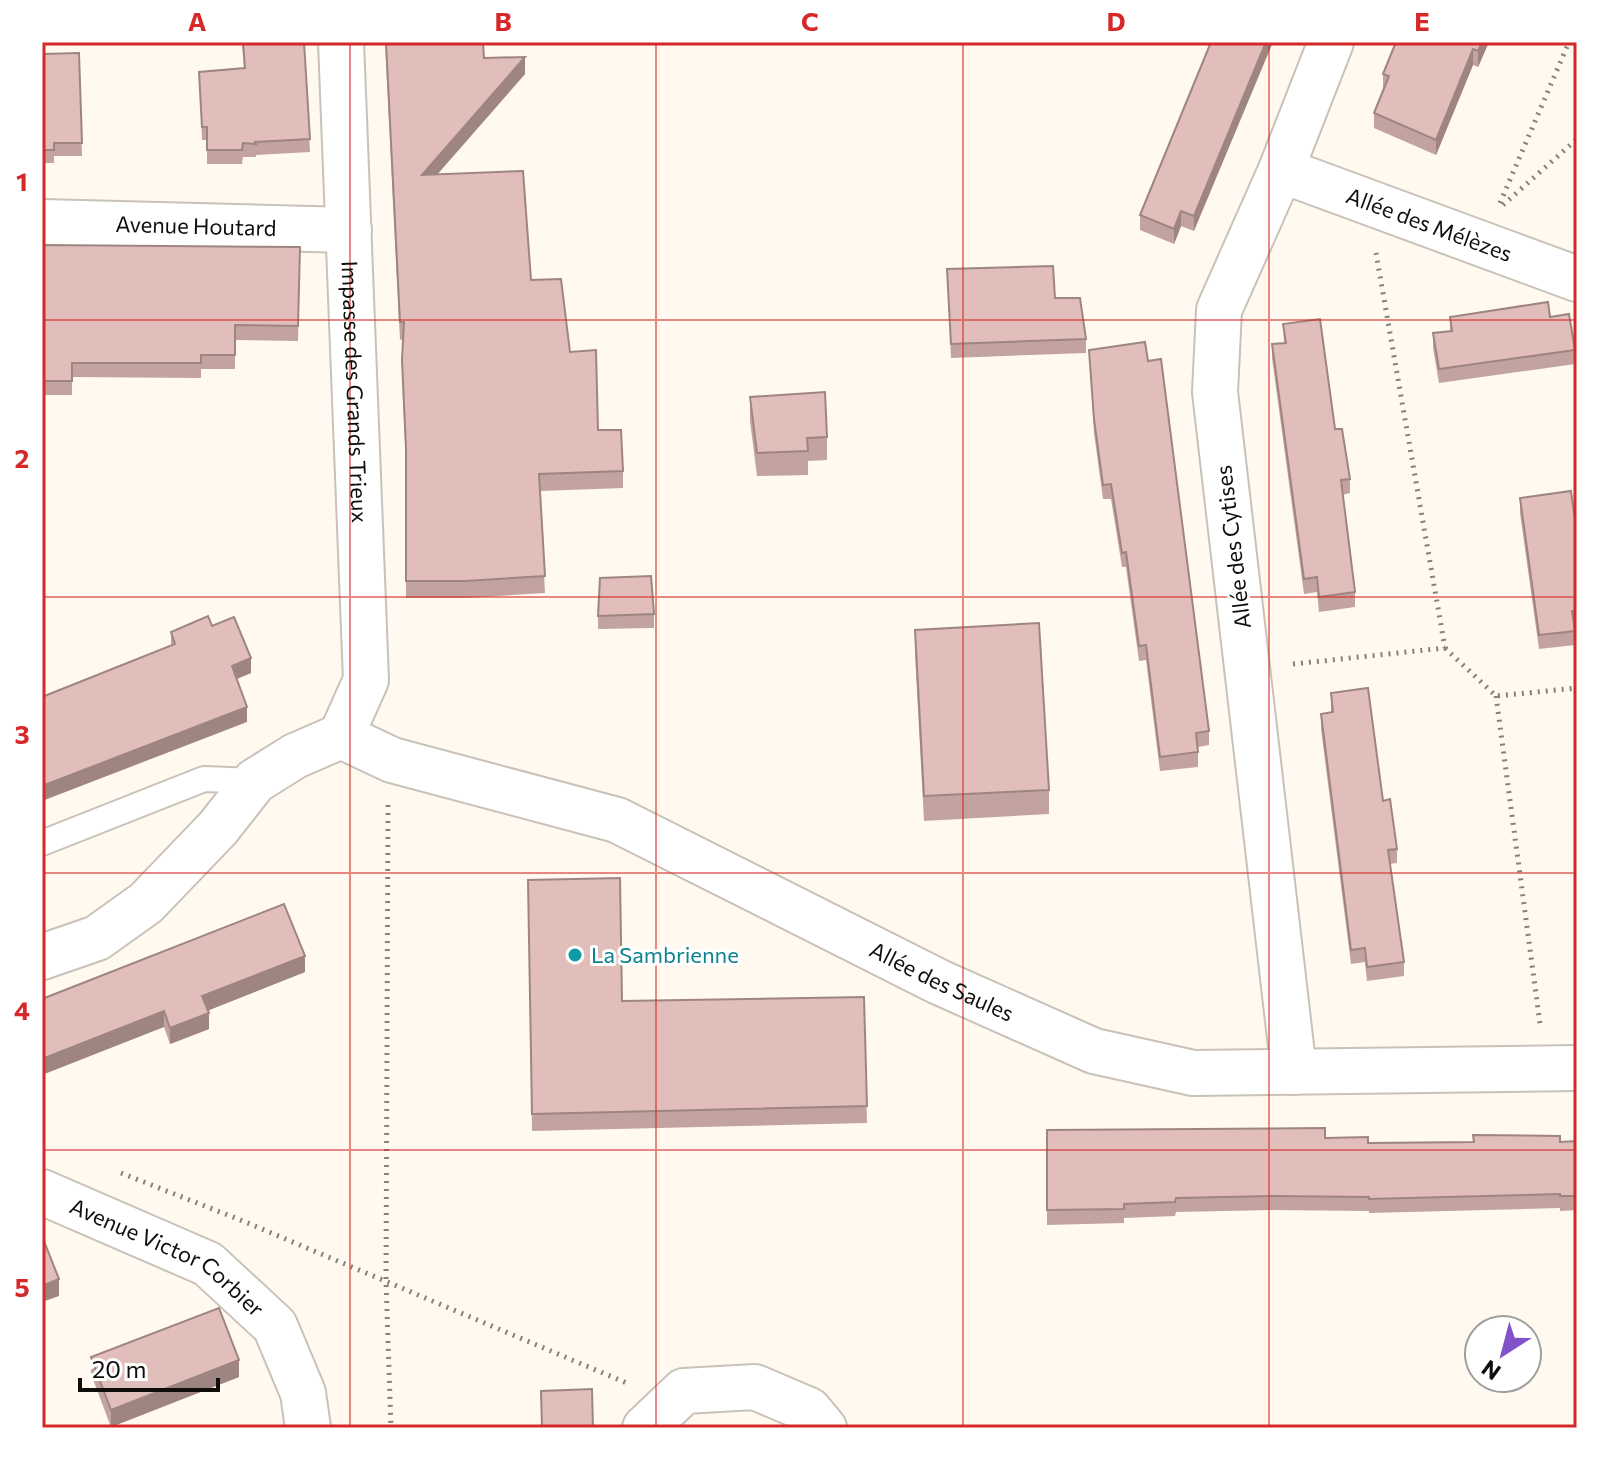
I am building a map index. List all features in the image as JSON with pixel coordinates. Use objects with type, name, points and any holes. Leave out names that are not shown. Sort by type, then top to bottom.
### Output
[{"type":"street","name":"Impasse des Grands Trieux","points":[[341,42],[366,680],[341,736]]},
{"type":"street","name":"Allée des Cytises","points":[[1294,1072],[1215,392],[1219,310],[1281,170],[1331,42]]},
{"type":"street","name":"Allée des Mélèzes","points":[[1281,170],[1577,279]]},
{"type":"street","name":"Avenue Houtard","points":[[42,222],[349,230]]},
{"type":"street","name":"Allée des Saules","points":[[341,736],[392,760],[617,820],[939,982],[1094,1051],[1193,1073],[1562,1069]]},
{"type":"street","points":[[42,957],[97,938],[146,903],[218,828],[255,781],[295,756],[341,736]]},
{"type":"street","name":"Avenue Victor Corbier","points":[[42,1192],[208,1264],[275,1326],[303,1393],[308,1428]]},
{"type":"street","points":[[658,1415],[684,1391],[755,1387],[809,1410],[824,1428]]},
{"type":"lane","points":[[42,843],[204,779],[255,781]]},
{"type":"path","points":[[1569,42],[1497,211],[1577,139]]},
{"type":"path","points":[[1367,201],[1445,648],[1496,696],[1562,1069]]},
{"type":"path","points":[[1248,669],[1445,648]]},
{"type":"path","points":[[1496,696],[1577,688]]},
{"type":"path","points":[[391,1428],[386,1281],[388,783],[392,760]]},
{"type":"path","points":[[114,1170],[386,1281],[658,1415]]},
{"type":"building","points":[[243,42],[304,42],[310,139],[243,143],[242,150],[207,150],[207,127],[202,127],[199,72],[245,68]]},
{"type":"building","points":[[386,42],[483,42],[484,58],[525,57],[422,175],[523,171],[531,280],[561,279],[570,352],[596,350],[598,430],[621,430],[623,471],[539,474],[545,576],[406,581],[404,322],[400,322]]},
{"type":"building","points":[[1211,42],[1266,42],[1194,216],[1181,211],[1174,229],[1140,215]]},
{"type":"building","points":[[1396,42],[1482,42],[1478,51],[1473,49],[1436,140],[1374,113],[1389,76],[1383,74]]},
{"type":"building","points":[[79,53],[82,143],[54,143],[54,150],[42,150],[42,54]]},
{"type":"building","points":[[42,245],[300,247],[298,326],[235,325],[235,355],[201,355],[201,363],[72,363],[72,381],[42,381]]},
{"type":"building","points":[[1053,266],[1055,298],[1080,298],[1086,339],[951,344],[947,269]]},
{"type":"building","points":[[1548,302],[1550,317],[1569,314],[1575,350],[1439,369],[1433,333],[1452,331],[1450,317]]},
{"type":"building","points":[[1320,319],[1335,429],[1342,429],[1350,479],[1341,480],[1355,592],[1319,597],[1317,577],[1304,579],[1272,344],[1286,343],[1283,324]]},
{"type":"building","points":[[1145,342],[1148,361],[1161,359],[1209,731],[1196,733],[1198,752],[1160,757],[1146,645],[1139,646],[1126,552],[1122,553],[1111,484],[1103,485],[1089,350]]},
{"type":"building","points":[[825,392],[827,437],[807,438],[808,451],[757,453],[750,397]]},
{"type":"building","points":[[1571,491],[1577,536],[1577,611],[1572,611],[1575,631],[1539,635],[1520,498]]},
{"type":"building","points":[[651,576],[654,614],[598,616],[600,578]]},
{"type":"building","points":[[208,616],[212,626],[234,617],[251,658],[232,666],[247,707],[42,786],[42,697],[175,644],[171,632]]},
{"type":"building","points":[[1039,623],[1049,790],[924,796],[915,630]]},
{"type":"building","points":[[1368,688],[1383,801],[1390,799],[1397,849],[1388,850],[1404,962],[1367,967],[1365,948],[1351,950],[1321,714],[1333,712],[1331,693]]},
{"type":"building","name":"La Sambrienne","points":[[620,878],[622,1001],[864,997],[867,1106],[532,1114],[528,880]]},
{"type":"building","points":[[284,904],[305,956],[202,996],[209,1013],[170,1028],[164,1011],[42,1059],[42,999]]},
{"type":"building","points":[[1325,1128],[1325,1138],[1368,1137],[1368,1143],[1474,1142],[1473,1135],[1560,1136],[1560,1142],[1577,1141],[1577,1196],[1176,1198],[1175,1202],[1124,1204],[1124,1209],[1047,1210],[1047,1130]]},
{"type":"building","points":[[42,1236],[59,1279],[42,1286]]},
{"type":"building","points":[[219,1308],[239,1360],[111,1410],[91,1357]]},
{"type":"building","points":[[592,1389],[593,1428],[542,1428],[541,1391]]},
{"type":"place","name":"La Sambrienne","points":[[575,955]]}]
